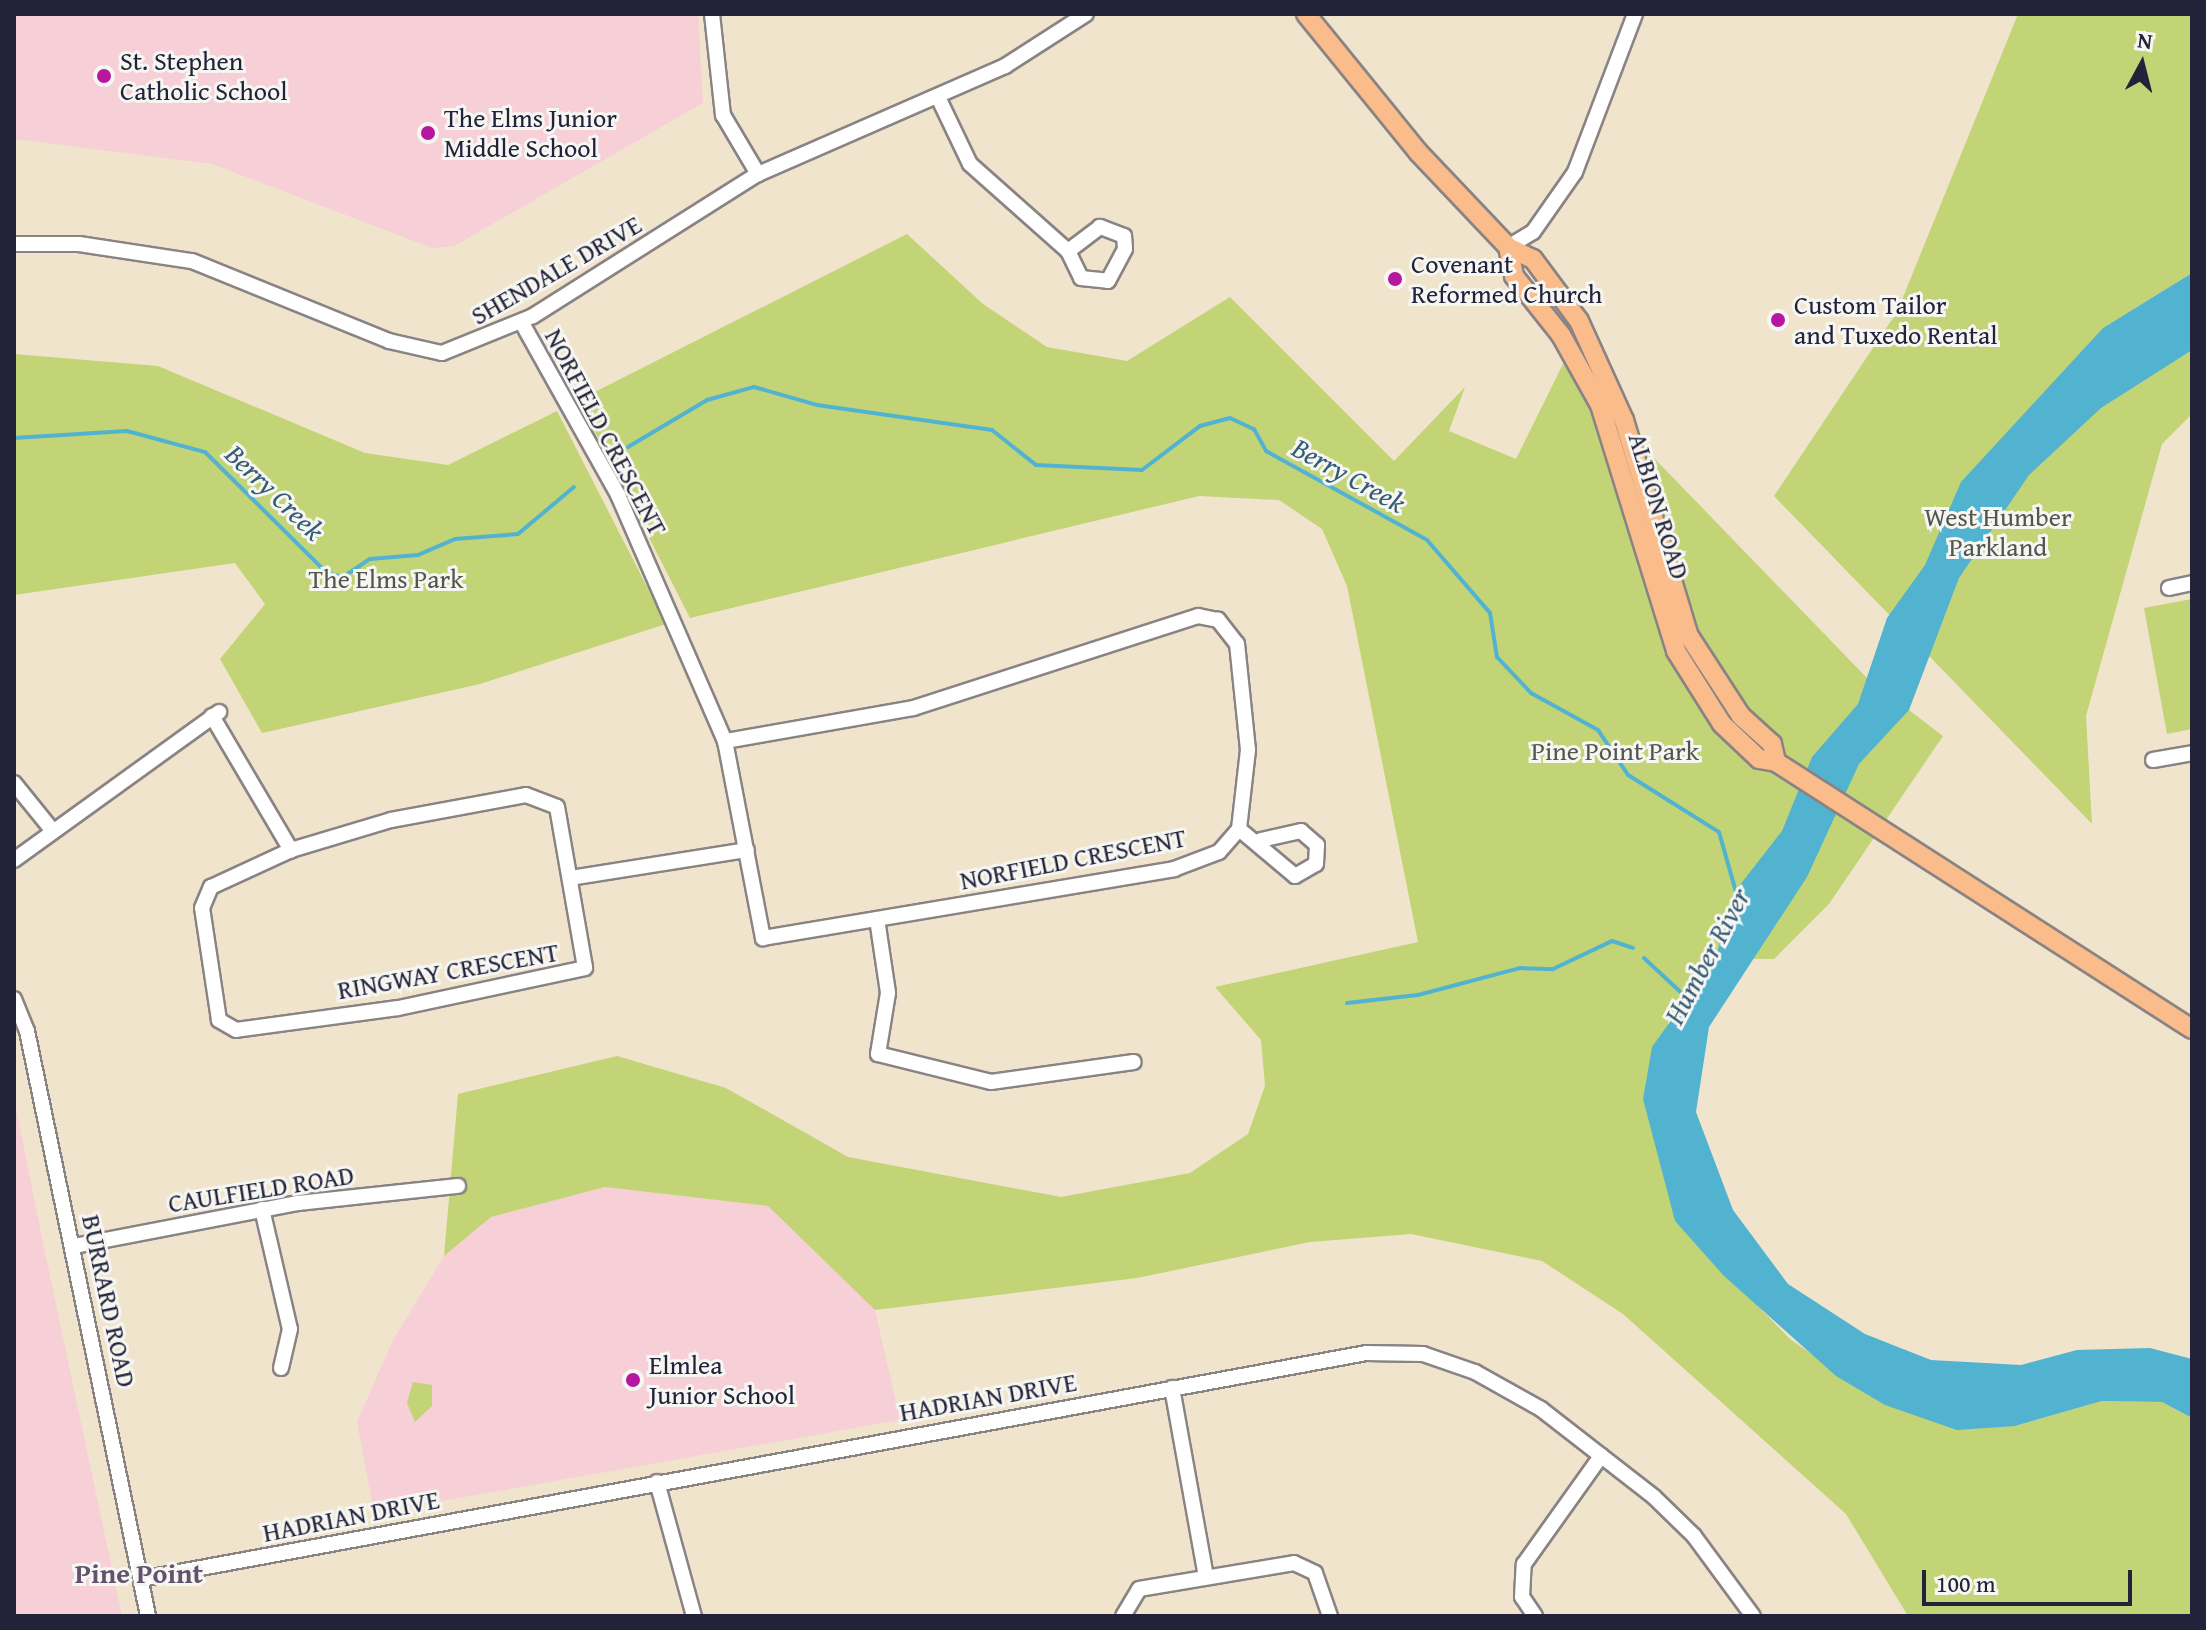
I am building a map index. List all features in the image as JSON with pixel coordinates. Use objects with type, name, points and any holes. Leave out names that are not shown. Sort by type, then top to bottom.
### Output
[{"type":"main road","name":"ALBION ROAD","points":[[1306,14],[1418,152],[1508,247],[1533,259],[1599,359],[1689,636],[1741,716],[1772,744],[1776,762],[2166,1008],[2192,1021]]},
{"type":"main road","name":"ALBION ROAD","points":[[2166,1008],[2192,1029]]},
{"type":"street","points":[[712,14],[723,115],[758,174]]},
{"type":"street","name":"SHENDALE DRIVE","points":[[14,244],[79,244],[192,261],[389,341],[442,353],[522,323],[758,174],[1005,66],[1086,14]]},
{"type":"street","points":[[1508,247],[1533,232],[1575,172],[1635,14]]},
{"type":"street","points":[[938,97],[987,185],[1068,251]]},
{"type":"street","name":"NORFIELD CRESCENT","points":[[522,323],[618,495],[725,741],[763,938],[1174,869],[1219,852],[1239,829]]},
{"type":"street","points":[[2169,588],[2192,583]]},
{"type":"street","points":[[725,741],[913,708],[1198,616],[1218,620],[1237,644],[1248,750],[1239,829],[1261,840]]},
{"type":"street","points":[[14,860],[215,714],[291,850]]},
{"type":"street","points":[[2153,760],[2192,753]]},
{"type":"street","points":[[14,783],[52,830]]},
{"type":"street","name":"RINGWAY CRESCENT","points":[[526,795],[557,807],[570,878],[585,968],[441,1000],[236,1030],[219,1020],[202,908],[211,887],[291,850],[391,820],[526,795]]},
{"type":"street","points":[[570,878],[747,850]]},
{"type":"street","points":[[877,919],[888,993],[878,1054],[991,1082],[1134,1062]]},
{"type":"street","name":"BURRARD ROAD","points":[[14,999],[74,1246],[148,1616]]},
{"type":"street","name":"CAULFIELD ROAD","points":[[74,1246],[262,1209],[458,1186]]},
{"type":"street","points":[[262,1209],[290,1329],[281,1368]]},
{"type":"street","name":"HADRIAN DRIVE","points":[[141,1579],[1366,1353],[1423,1354],[1528,1402],[1601,1456],[1694,1536],[1753,1616]]},
{"type":"street","points":[[1172,1388],[1206,1577]]},
{"type":"street","points":[[1535,1616],[1522,1597],[1524,1564],[1601,1456]]},
{"type":"street","points":[[657,1482],[694,1616]]},
{"type":"street","points":[[1123,1616],[1139,1589],[1301,1564],[1320,1582],[1330,1616]]},
{"type":"shaded area","name":"The Elms Junior Middle School","points":[[14,14],[698,14],[703,103],[454,246],[432,248],[212,164],[14,139]]},
{"type":"shaded area","points":[[14,1098],[43,1243],[122,1616],[14,1616]]},
{"type":"shaded area","name":"Elmlea Junior School","points":[[605,1187],[768,1206],[875,1310],[900,1420],[374,1513],[357,1422],[393,1340],[444,1256],[491,1217]]},
{"type":"green space","name":"West Humber Parkland","points":[[2018,14],[2192,14],[2192,273],[2103,328],[2149,374],[2192,350],[2192,414],[2162,444],[2086,716],[2092,824],[1774,496],[1897,312]]},
{"type":"green space","name":"Pine Point Park","points":[[907,234],[983,304],[1047,347],[1127,361],[1230,297],[1394,461],[1465,387],[1449,431],[1516,459],[1563,364],[1867,678],[1943,736],[1829,904],[1774,959],[1715,959],[1668,1020],[1675,1221],[1790,1339],[1885,1405],[2015,1426],[2102,1401],[2162,1402],[2192,1418],[2191,1616],[1908,1616],[1846,1514],[1623,1314],[1542,1261],[1411,1234],[1310,1242],[1137,1278],[875,1310],[768,1206],[605,1187],[491,1217],[444,1256],[458,1094],[617,1056],[726,1088],[848,1157],[1061,1197],[1190,1173],[1248,1134],[1265,1086],[1261,1040],[1215,987],[1418,942],[1347,586],[1322,529],[1279,500],[1199,496],[690,618],[579,400]]},
{"type":"green space","name":"The Elms Park","points":[[14,354],[158,366],[365,453],[448,465],[557,411],[666,624],[480,684],[262,733],[220,659],[265,604],[235,563],[14,595]]},
{"type":"green space","points":[[2192,599],[2192,729],[2167,734],[2144,608]]},
{"type":"green space","points":[[413,1382],[432,1385],[432,1406],[415,1422],[407,1403]]},
{"type":"water","points":[[2192,273],[2192,350],[2101,408],[2029,475],[1959,578],[1909,710],[1859,764],[1807,877],[1709,1027],[1696,1112],[1733,1210],[1788,1284],[1865,1334],[1931,1360],[2021,1365],[2077,1350],[2150,1348],[2192,1359],[2192,1418],[2162,1402],[2102,1401],[2015,1426],[1957,1430],[1885,1405],[1836,1376],[1724,1276],[1675,1221],[1643,1099],[1652,1047],[1715,959],[1736,890],[1782,831],[1812,757],[1858,704],[1887,618],[1925,565],[1961,482],[2103,328]]},
{"type":"waterway","name":"Berry Creek","points":[[628,447],[707,400],[754,387],[817,405],[992,430],[1036,465],[1142,470],[1200,426],[1230,418],[1254,429],[1266,451],[1427,540],[1490,613],[1497,657],[1531,693],[1598,730],[1628,775],[1719,832],[1736,892]]},
{"type":"waterway","name":"Berry Creek","points":[[14,438],[127,431],[205,452],[327,573],[343,577],[370,559],[418,555],[455,539],[518,534],[574,487]]},
{"type":"waterway","points":[[1347,1003],[1418,995],[1520,968],[1553,969],[1612,941],[1633,948]]},
{"type":"waterway","name":"Humber River","points":[[1644,958],[1689,1000]]},
{"type":"place","name":"St. Stephen Catholic School","points":[[104,76]]},
{"type":"place","name":"The Elms Junior Middle School","points":[[428,133]]},
{"type":"place","name":"Covenant Reformed Church","points":[[1395,279]]},
{"type":"place","name":"Custom Tailor and Tuxedo Rental","points":[[1778,320]]},
{"type":"place","name":"Elmlea Junior School","points":[[633,1380]]},
{"type":"district","name":"Pine Point","points":[[139,1573]]}]
